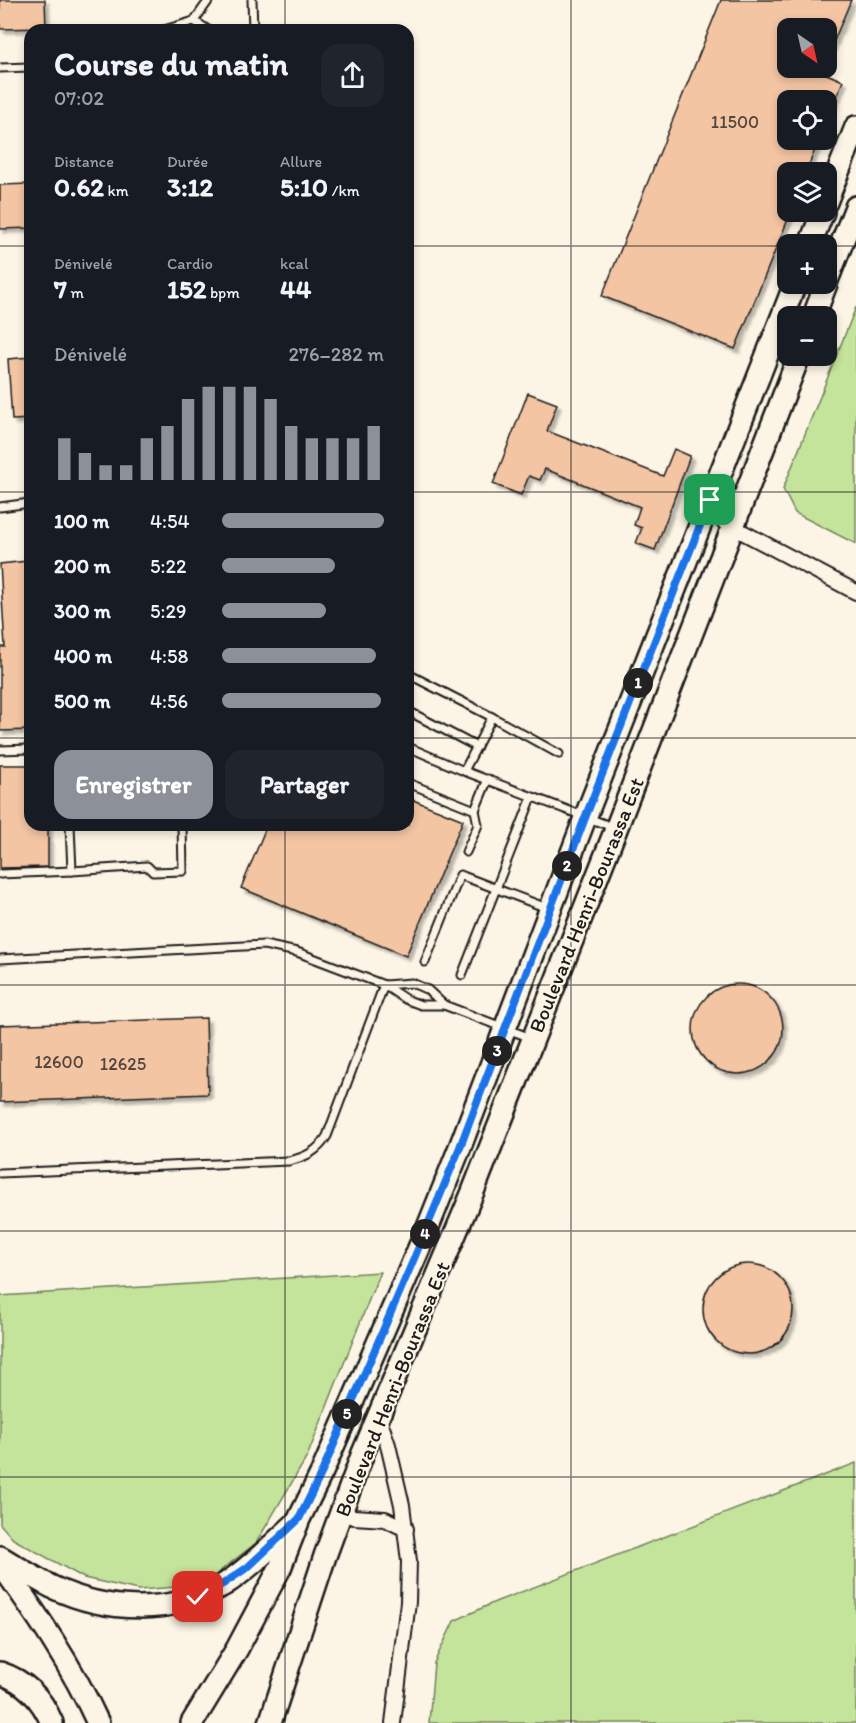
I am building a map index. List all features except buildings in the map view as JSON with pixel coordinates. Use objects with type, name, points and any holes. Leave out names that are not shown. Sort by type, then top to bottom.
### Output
[{"type":"main road","points":[[837,174],[856,127]]},
{"type":"main road","points":[[837,255],[856,207]]},
{"type":"main road","name":"Boulevard Henri-Bourassa Est","points":[[192,1723],[251,1624],[280,1568],[299,1519],[322,1472],[438,1203],[585,818],[791,294]]},
{"type":"main road","name":"Boulevard Henri-Bourassa Est","points":[[270,1723],[341,1513],[378,1416],[472,1194],[795,366]]},
{"type":"main road","points":[[322,1472],[341,1513]]},
{"type":"main road","points":[[0,1557],[50,1586],[78,1597],[110,1605],[152,1606],[190,1599],[212,1591],[253,1563],[299,1519]]},
{"type":"main road","points":[[0,1563],[41,1620],[64,1657],[98,1723]]},
{"type":"main road","points":[[0,1673],[23,1684],[31,1691],[44,1707],[52,1723]]},
{"type":"street","points":[[706,510],[856,592]]},
{"type":"street","points":[[378,1416],[388,1445],[402,1506],[409,1561],[409,1589],[393,1723]]},
{"type":"street","points":[[341,1513],[354,1517],[385,1518],[406,1529]]},
{"type":"lane","points":[[184,24],[194,21],[209,0]]},
{"type":"lane","points":[[252,0],[253,24]]},
{"type":"lane","points":[[194,21],[199,24]]},
{"type":"lane","points":[[0,68],[24,67]]},
{"type":"lane","points":[[0,507],[24,504]]},
{"type":"lane","points":[[414,677],[559,754]]},
{"type":"lane","points":[[414,714],[477,747]]},
{"type":"lane","points":[[464,771],[492,717]]},
{"type":"lane","points":[[0,750],[24,749]]},
{"type":"lane","points":[[414,750],[585,818],[616,828]]},
{"type":"lane","points":[[466,852],[478,825],[474,810],[488,779]]},
{"type":"lane","points":[[414,785],[474,810]]},
{"type":"lane","points":[[462,975],[532,797]]},
{"type":"lane","points":[[70,831],[72,871]]},
{"type":"lane","points":[[0,874],[147,866],[153,872],[183,871],[182,831]]},
{"type":"lane","points":[[425,962],[460,875],[551,909]]},
{"type":"lane","points":[[0,958],[264,945],[297,952],[384,985],[405,999],[421,1005],[444,1005],[533,1038]]},
{"type":"lane","points":[[384,985],[412,983],[428,990],[444,1005]]},
{"type":"lane","points":[[0,1173],[289,1161],[308,1155],[317,1150],[327,1136],[384,985]]},
{"type":"green space","points":[[856,307],[856,544],[795,513],[783,489],[832,366],[837,366],[837,354]]},
{"type":"green space","points":[[380,1272],[307,1457],[256,1543],[202,1585],[138,1590],[84,1578],[13,1539],[0,1524],[0,1296]]},
{"type":"green space","points":[[856,1463],[856,1723],[429,1723],[434,1663],[454,1621],[495,1602]]},
{"type":"route","points":[[198,1597],[212,1591],[248,1567],[299,1519],[322,1472],[460,1147],[585,818],[710,500]]}]
